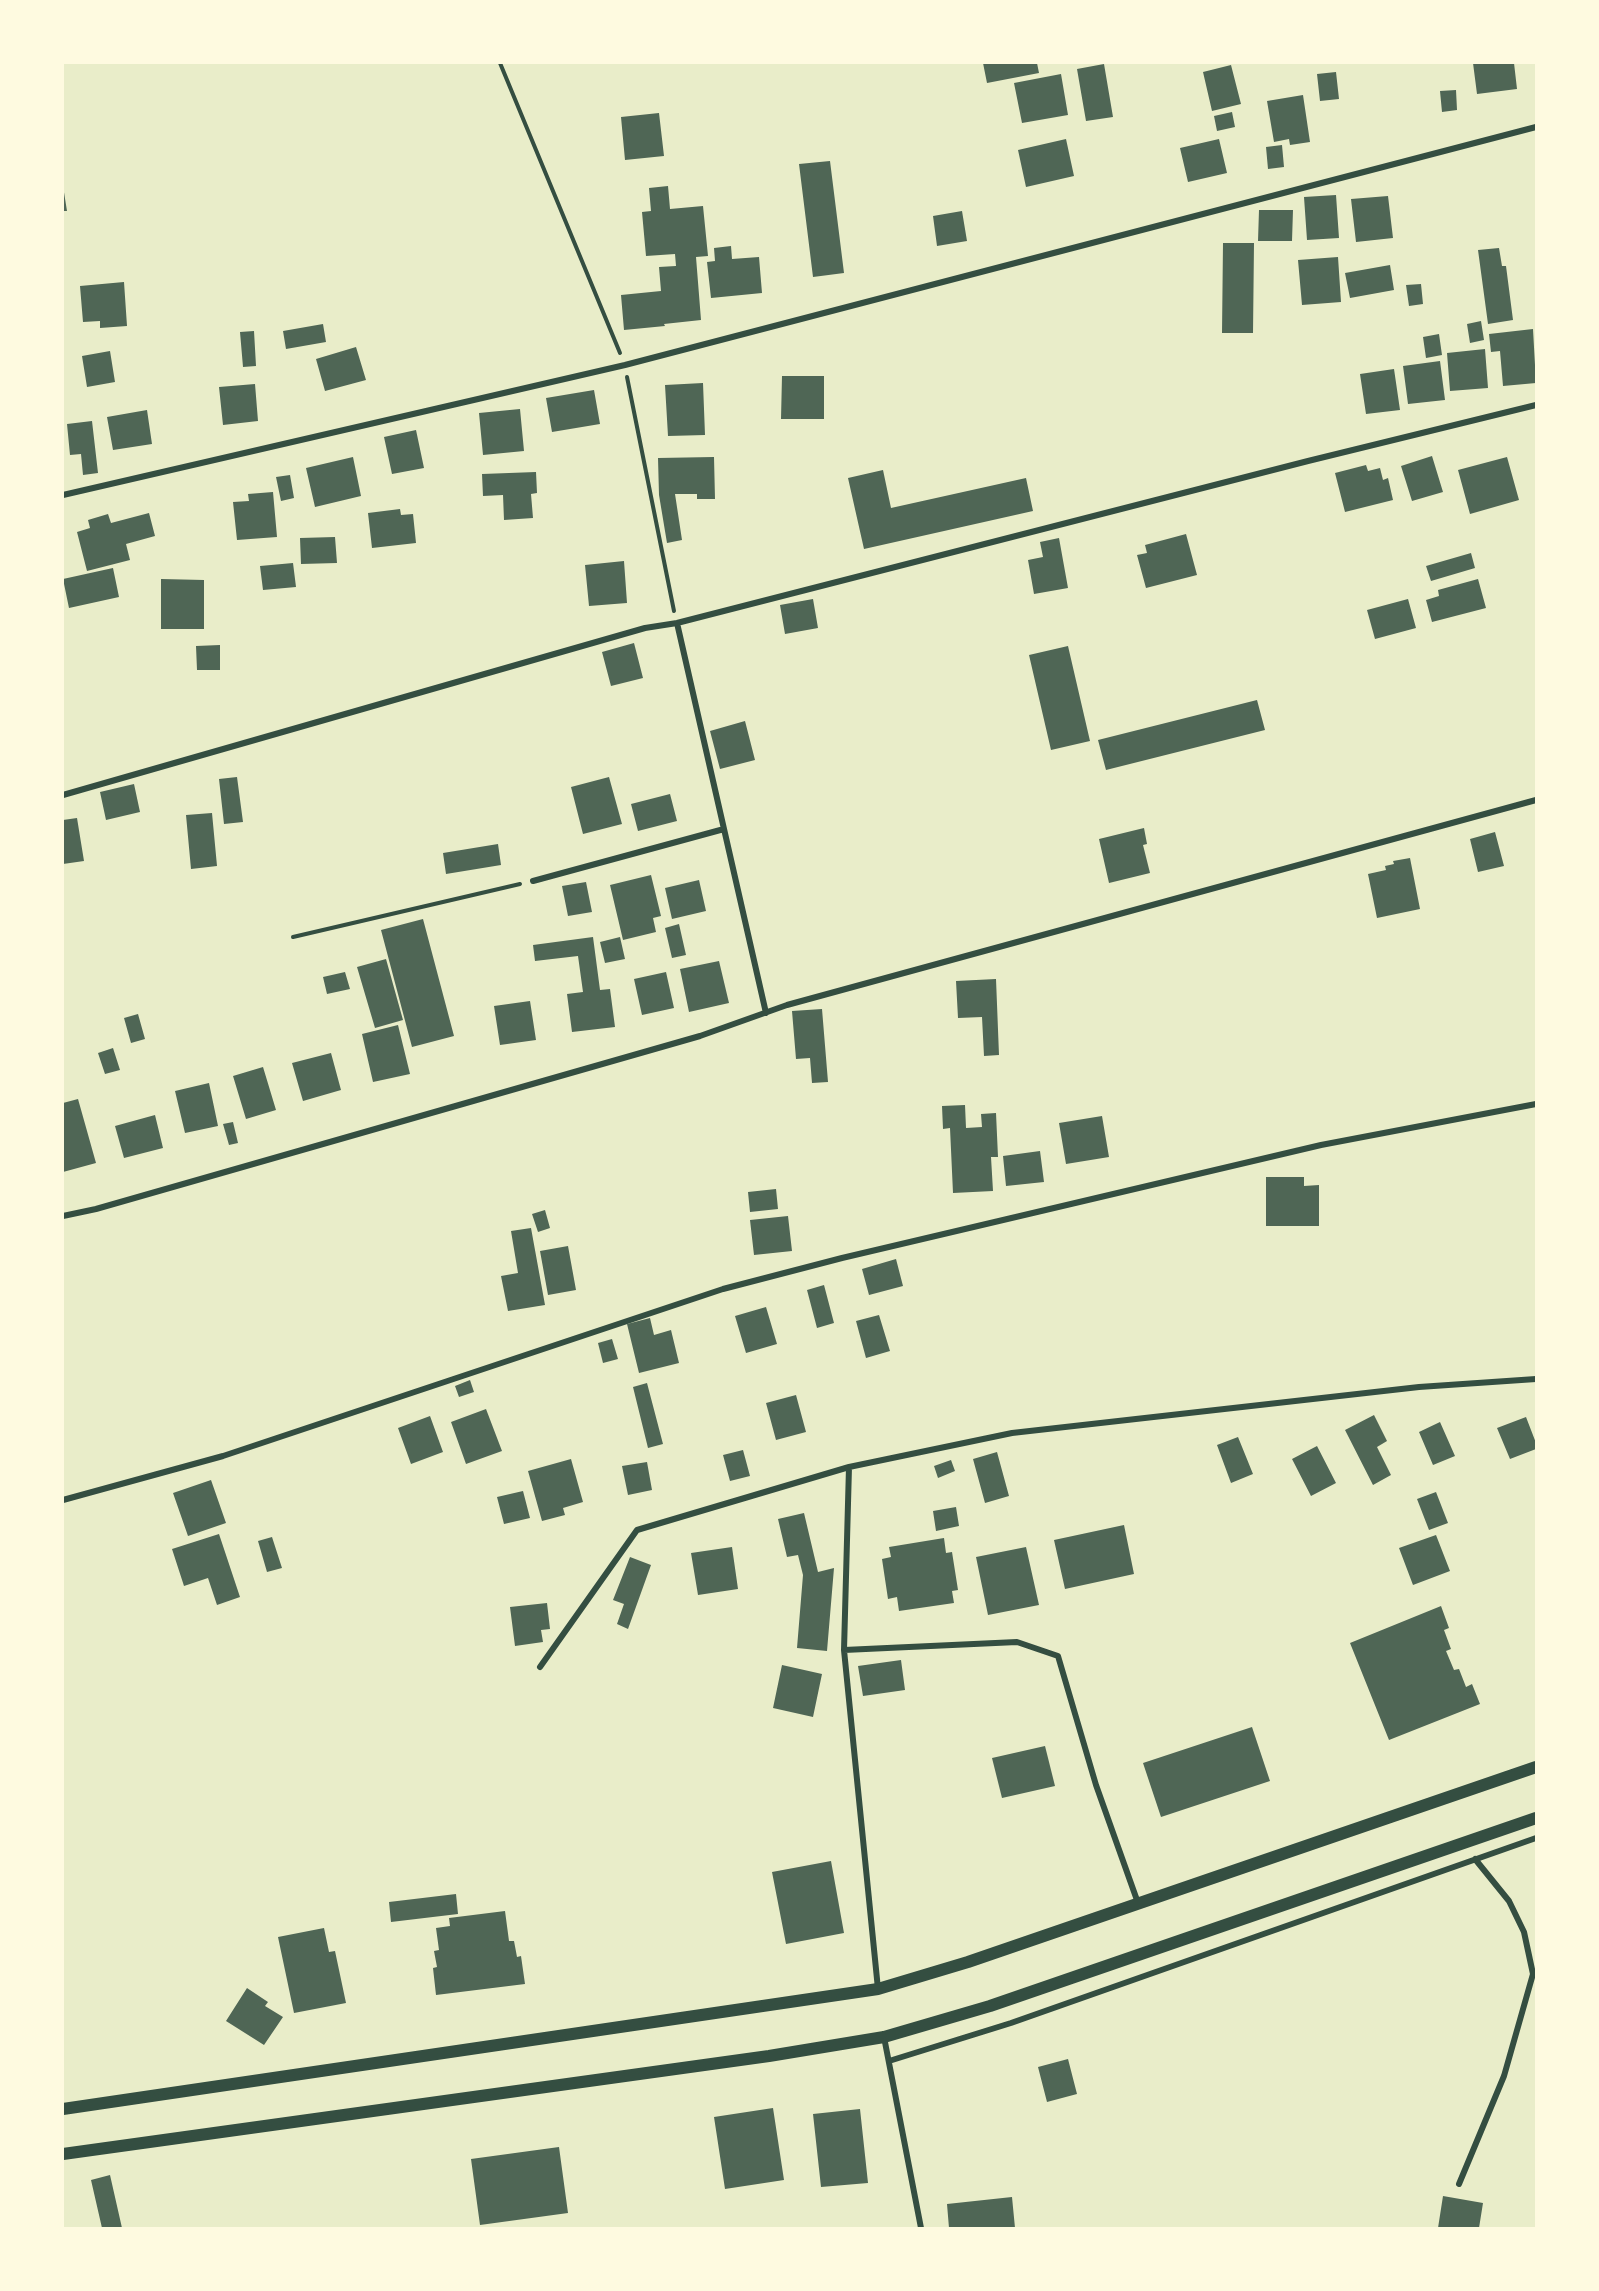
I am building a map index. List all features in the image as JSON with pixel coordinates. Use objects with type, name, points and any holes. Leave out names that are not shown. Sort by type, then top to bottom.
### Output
[{"type":"main road","points":[[63,2109],[878,1989],[968,1962],[1536,1767]]},
{"type":"main road","points":[[63,2154],[769,2056],[884,2037],[1001,2002],[1536,1818]]},
{"type":"street","points":[[63,495],[625,364],[1536,126]]},
{"type":"street","points":[[63,795],[645,628],[677,623],[1308,461],[1536,405]]},
{"type":"street","points":[[677,623],[766,1013]]},
{"type":"street","points":[[63,1216],[108,1206],[689,1039],[766,1013],[1536,800]]},
{"type":"street","points":[[533,881],[724,830]]},
{"type":"street","points":[[63,1500],[223,1456],[723,1289],[843,1258],[1321,1145],[1536,1104]]},
{"type":"street","points":[[540,1667],[637,1530],[849,1467],[1012,1433],[1419,1388],[1536,1379]]},
{"type":"street","points":[[849,1467],[844,1650],[878,1989]]},
{"type":"street","points":[[844,1650],[1017,1642],[1058,1656],[1096,1785],[1138,1903]]},
{"type":"street","points":[[889,2061],[1011,2023],[1536,1838]]},
{"type":"street","points":[[1459,2184],[1504,2076],[1533,1974],[1524,1932],[1509,1901],[1475,1859]]},
{"type":"street","points":[[884,2037],[921,2228]]},
{"type":"path","points":[[501,63],[625,364],[677,623]]},
{"type":"path","points":[[293,937],[533,881]]},
{"type":"building","points":[[983,63],[1037,63],[1039,73],[987,83]]},
{"type":"building","points":[[1473,63],[1514,63],[1517,89],[1477,94]]},
{"type":"building","points":[[1104,64],[1113,117],[1086,121],[1077,69]]},
{"type":"building","points":[[1231,65],[1241,104],[1212,111],[1203,72]]},
{"type":"building","points":[[1336,72],[1339,99],[1320,101],[1317,74]]},
{"type":"building","points":[[1061,74],[1068,115],[1022,123],[1014,83]]},
{"type":"building","points":[[1456,90],[1457,110],[1442,112],[1440,91]]},
{"type":"building","points":[[1303,95],[1310,142],[1290,145],[1289,139],[1274,142],[1267,101]]},
{"type":"building","points":[[1232,112],[1235,127],[1217,131],[1214,116]]},
{"type":"building","points":[[659,113],[664,156],[625,160],[621,117]]},
{"type":"building","points":[[1066,139],[1074,176],[1026,187],[1018,150]]},
{"type":"building","points":[[1219,139],[1227,173],[1188,182],[1180,148]]},
{"type":"building","points":[[1282,145],[1284,167],[1268,169],[1266,147]]},
{"type":"building","points":[[830,161],[844,273],[813,277],[799,164]]},
{"type":"building","points":[[63,186],[67,211],[63,211]]},
{"type":"building","points":[[668,186],[670,209],[703,206],[708,256],[696,257],[701,320],[624,330],[621,295],[661,291],[659,267],[676,266],[675,254],[646,256],[642,212],[651,211],[649,188]]},
{"type":"building","points":[[1336,195],[1339,238],[1307,240],[1304,197]]},
{"type":"building","points":[[1388,196],[1393,238],[1356,242],[1351,199]]},
{"type":"building","points":[[1259,210],[1293,210],[1292,241],[1258,241]]},
{"type":"building","points":[[962,211],[967,241],[937,246],[933,216]]},
{"type":"building","points":[[1223,243],[1254,243],[1253,333],[1222,333]]},
{"type":"building","points":[[731,246],[732,259],[759,257],[762,293],[711,298],[707,262],[715,261],[714,248]]},
{"type":"building","points":[[1499,248],[1502,266],[1506,266],[1513,320],[1488,324],[1478,250]]},
{"type":"building","points":[[1338,257],[1341,302],[1302,305],[1298,260]]},
{"type":"building","points":[[1390,265],[1394,290],[1350,298],[1345,273]]},
{"type":"building","points":[[124,282],[127,326],[100,328],[100,321],[83,322],[80,286]]},
{"type":"building","points":[[1421,284],[1423,304],[1409,306],[1406,285]]},
{"type":"building","points":[[1481,321],[1484,340],[1470,343],[1467,324]]},
{"type":"building","points":[[323,324],[326,342],[286,349],[283,331]]},
{"type":"building","points":[[1533,329],[1536,383],[1503,386],[1500,351],[1491,352],[1489,334]]},
{"type":"building","points":[[254,331],[256,366],[243,367],[240,332]]},
{"type":"building","points":[[1439,334],[1442,355],[1426,358],[1423,337]]},
{"type":"building","points":[[356,347],[366,380],[325,391],[316,359]]},
{"type":"building","points":[[1485,349],[1488,388],[1450,391],[1447,353]]},
{"type":"building","points":[[110,351],[115,382],[87,387],[82,356]]},
{"type":"building","points":[[1440,361],[1445,400],[1408,404],[1403,366]]},
{"type":"building","points":[[1394,369],[1400,410],[1366,414],[1360,374]]},
{"type":"building","points":[[782,376],[824,376],[824,419],[781,419]]},
{"type":"building","points":[[703,383],[705,435],[668,436],[665,385]]},
{"type":"building","points":[[255,384],[258,421],[223,425],[219,387]]},
{"type":"building","points":[[594,390],[600,424],[552,432],[546,398]]},
{"type":"building","points":[[520,409],[524,451],[483,455],[479,413]]},
{"type":"building","points":[[147,410],[152,444],[113,450],[107,417]]},
{"type":"building","points":[[92,421],[98,473],[83,475],[81,454],[70,455],[67,424]]},
{"type":"building","points":[[416,430],[424,468],[392,474],[384,437]]},
{"type":"building","points":[[1432,456],[1443,492],[1412,501],[1401,466]]},
{"type":"building","points":[[353,457],[361,496],[315,507],[306,468]]},
{"type":"building","points":[[714,457],[715,499],[697,499],[697,494],[675,494],[682,540],[667,543],[659,495],[658,458]]},
{"type":"building","points":[[1507,457],[1519,500],[1470,514],[1458,470]]},
{"type":"building","points":[[1366,465],[1368,471],[1380,468],[1383,480],[1388,478],[1393,500],[1345,512],[1335,473]]},
{"type":"building","points":[[883,470],[891,508],[1026,478],[1033,511],[864,549],[848,478]]},
{"type":"building","points":[[536,472],[537,493],[531,494],[533,518],[504,520],[503,495],[483,496],[482,474]]},
{"type":"building","points":[[290,475],[294,498],[281,501],[276,477]]},
{"type":"building","points":[[273,492],[277,537],[237,540],[233,502],[249,501],[248,494]]},
{"type":"building","points":[[400,509],[401,515],[413,514],[416,543],[372,548],[368,513]]},
{"type":"building","points":[[149,513],[155,536],[126,544],[130,560],[87,571],[77,532],[90,528],[88,520],[108,514],[111,523]]},
{"type":"building","points":[[1186,534],[1197,575],[1146,588],[1137,555],[1147,553],[1145,545]]},
{"type":"building","points":[[335,537],[337,563],[301,564],[300,538]]},
{"type":"building","points":[[1059,538],[1068,588],[1034,594],[1028,560],[1043,557],[1040,542]]},
{"type":"building","points":[[1471,553],[1475,568],[1431,581],[1426,566]]},
{"type":"building","points":[[624,561],[627,603],[589,606],[585,565]]},
{"type":"building","points":[[293,563],[296,587],[263,590],[260,566]]},
{"type":"building","points":[[113,568],[119,597],[69,608],[63,579]]},
{"type":"building","points":[[161,579],[204,580],[204,629],[161,629]]},
{"type":"building","points":[[1478,579],[1486,608],[1432,622],[1426,600],[1439,596],[1438,590]]},
{"type":"building","points":[[813,599],[818,628],[785,634],[780,605]]},
{"type":"building","points":[[1408,599],[1416,628],[1375,639],[1367,610]]},
{"type":"building","points":[[634,643],[643,678],[611,686],[602,652]]},
{"type":"building","points":[[220,645],[220,670],[197,670],[196,646]]},
{"type":"building","points":[[1068,646],[1090,741],[1051,750],[1029,655]]},
{"type":"building","points":[[1257,700],[1265,730],[1106,770],[1098,740]]},
{"type":"building","points":[[745,721],[755,760],[720,769],[710,731]]},
{"type":"building","points":[[237,777],[243,822],[224,824],[219,779]]},
{"type":"building","points":[[609,777],[622,824],[583,834],[571,787]]},
{"type":"building","points":[[134,784],[140,812],[106,820],[100,792]]},
{"type":"building","points":[[670,794],[677,821],[638,831],[631,804]]},
{"type":"building","points":[[212,813],[217,866],[191,869],[186,815]]},
{"type":"building","points":[[77,818],[84,861],[63,864],[63,820]]},
{"type":"building","points":[[1144,828],[1147,844],[1143,845],[1150,873],[1109,883],[1099,839]]},
{"type":"building","points":[[1495,832],[1504,866],[1478,872],[1470,839]]},
{"type":"building","points":[[498,844],[501,865],[446,874],[443,853]]},
{"type":"building","points":[[1410,858],[1420,909],[1377,918],[1368,874],[1386,870],[1385,866],[1394,864],[1393,861]]},
{"type":"building","points":[[651,875],[661,916],[653,918],[656,932],[623,940],[610,885]]},
{"type":"building","points":[[699,880],[706,911],[672,919],[665,888]]},
{"type":"building","points":[[586,882],[592,912],[568,916],[562,886]]},
{"type":"building","points":[[423,919],[454,1036],[412,1047],[381,930]]},
{"type":"building","points":[[679,924],[686,955],[672,958],[665,928]]},
{"type":"building","points":[[593,937],[600,990],[610,989],[615,1027],[572,1032],[567,994],[583,992],[578,956],[535,961],[533,945]]},
{"type":"building","points":[[620,937],[625,959],[605,963],[600,942]]},
{"type":"building","points":[[386,959],[403,1020],[375,1028],[357,967]]},
{"type":"building","points":[[719,961],[729,1003],[689,1012],[680,969]]},
{"type":"building","points":[[345,972],[350,989],[327,994],[323,977]]},
{"type":"building","points":[[666,972],[674,1008],[642,1015],[634,979]]},
{"type":"building","points":[[996,979],[999,1055],[984,1056],[982,1017],[958,1018],[956,981]]},
{"type":"building","points":[[530,1001],[536,1040],[500,1045],[494,1006]]},
{"type":"building","points":[[822,1009],[828,1082],[812,1083],[810,1058],[796,1059],[792,1011]]},
{"type":"building","points":[[138,1014],[145,1039],[131,1043],[124,1018]]},
{"type":"building","points":[[398,1025],[410,1074],[373,1082],[362,1034]]},
{"type":"building","points":[[113,1048],[120,1070],[105,1074],[98,1053]]},
{"type":"building","points":[[331,1053],[341,1090],[303,1101],[292,1063]]},
{"type":"building","points":[[263,1067],[276,1110],[246,1119],[233,1076]]},
{"type":"building","points":[[209,1083],[218,1126],[185,1133],[175,1091]]},
{"type":"building","points":[[78,1099],[96,1163],[63,1172],[63,1103]]},
{"type":"building","points":[[965,1105],[966,1128],[982,1127],[981,1114],[996,1113],[998,1157],[991,1157],[993,1191],[953,1193],[950,1128],[943,1129],[942,1106]]},
{"type":"building","points":[[155,1115],[163,1148],[124,1158],[115,1126]]},
{"type":"building","points":[[1102,1116],[1109,1157],[1066,1164],[1059,1123]]},
{"type":"building","points":[[233,1122],[238,1143],[229,1145],[223,1124]]},
{"type":"building","points":[[1040,1151],[1044,1182],[1006,1186],[1003,1156]]},
{"type":"building","points":[[1266,1177],[1304,1177],[1304,1186],[1319,1185],[1319,1226],[1266,1226]]},
{"type":"building","points":[[776,1189],[778,1209],[750,1212],[748,1192]]},
{"type":"building","points":[[545,1210],[550,1228],[538,1232],[532,1214]]},
{"type":"building","points":[[788,1216],[792,1251],[754,1255],[750,1220]]},
{"type":"building","points":[[531,1228],[545,1305],[508,1311],[501,1276],[518,1273],[511,1231]]},
{"type":"building","points":[[568,1246],[576,1290],[548,1295],[540,1251]]},
{"type":"building","points":[[896,1259],[903,1286],[869,1295],[862,1269]]},
{"type":"building","points":[[824,1285],[834,1323],[817,1328],[807,1290]]},
{"type":"building","points":[[766,1307],[777,1344],[746,1353],[735,1316]]},
{"type":"building","points":[[879,1315],[890,1351],[866,1358],[856,1321]]},
{"type":"building","points":[[650,1318],[654,1335],[671,1330],[679,1363],[639,1373],[627,1324]]},
{"type":"building","points":[[612,1339],[618,1359],[603,1363],[598,1343]]},
{"type":"building","points":[[470,1380],[474,1392],[459,1397],[455,1386]]},
{"type":"building","points":[[647,1383],[663,1444],[648,1448],[633,1387]]},
{"type":"building","points":[[796,1395],[806,1432],[776,1440],[766,1403]]},
{"type":"building","points":[[486,1409],[502,1451],[466,1464],[451,1422]]},
{"type":"building","points":[[1374,1415],[1387,1441],[1377,1447],[1391,1475],[1373,1485],[1345,1430]]},
{"type":"building","points":[[430,1416],[443,1452],[411,1464],[398,1428]]},
{"type":"building","points":[[1526,1417],[1536,1449],[1510,1459],[1497,1428]]},
{"type":"building","points":[[1440,1422],[1455,1456],[1433,1465],[1419,1432]]},
{"type":"building","points":[[1238,1437],[1253,1474],[1231,1483],[1217,1445]]},
{"type":"building","points":[[1317,1446],[1336,1483],[1311,1496],[1292,1459]]},
{"type":"building","points":[[743,1450],[750,1476],[730,1481],[723,1455]]},
{"type":"building","points":[[997,1452],[1009,1496],[985,1503],[973,1459]]},
{"type":"building","points":[[571,1459],[583,1502],[563,1508],[565,1515],[542,1521],[528,1471]]},
{"type":"building","points":[[951,1460],[955,1471],[938,1478],[934,1466]]},
{"type":"building","points":[[647,1462],[652,1490],[628,1495],[622,1466]]},
{"type":"building","points":[[211,1480],[226,1523],[188,1536],[173,1493]]},
{"type":"building","points":[[523,1491],[530,1518],[504,1524],[497,1497]]},
{"type":"building","points":[[1436,1492],[1448,1523],[1429,1530],[1417,1499]]},
{"type":"building","points":[[956,1507],[959,1526],[936,1531],[933,1511]]},
{"type":"building","points":[[804,1513],[818,1572],[834,1568],[827,1651],[797,1648],[803,1575],[798,1555],[787,1557],[778,1519]]},
{"type":"building","points":[[1124,1525],[1134,1574],[1065,1589],[1054,1540]]},
{"type":"building","points":[[219,1534],[240,1597],[217,1605],[208,1578],[184,1586],[172,1549]]},
{"type":"building","points":[[1436,1535],[1450,1571],[1413,1585],[1399,1548]]},
{"type":"building","points":[[272,1537],[282,1568],[267,1572],[258,1541]]},
{"type":"building","points":[[944,1538],[946,1553],[952,1552],[958,1590],[952,1591],[954,1603],[899,1611],[897,1597],[888,1599],[882,1559],[891,1557],[889,1547]]},
{"type":"building","points":[[732,1547],[738,1589],[698,1595],[691,1553]]},
{"type":"building","points":[[1026,1547],[1039,1605],[988,1615],[976,1557]]},
{"type":"building","points":[[630,1557],[651,1565],[628,1629],[617,1624],[624,1604],[613,1600]]},
{"type":"building","points":[[547,1603],[550,1629],[541,1630],[543,1642],[515,1646],[510,1607]]},
{"type":"building","points":[[1441,1606],[1449,1628],[1444,1630],[1451,1649],[1446,1651],[1454,1670],[1459,1669],[1466,1687],[1472,1684],[1480,1704],[1389,1740],[1350,1643]]},
{"type":"building","points":[[901,1660],[905,1690],[863,1696],[858,1666]]},
{"type":"building","points":[[782,1665],[822,1674],[813,1717],[773,1708]]},
{"type":"building","points":[[1252,1727],[1270,1781],[1161,1817],[1143,1763]]},
{"type":"building","points":[[1045,1746],[1055,1786],[1002,1798],[992,1758]]},
{"type":"building","points":[[831,1861],[844,1933],[786,1944],[772,1872]]},
{"type":"building","points":[[456,1894],[458,1914],[391,1922],[389,1902]]},
{"type":"building","points":[[505,1911],[509,1941],[514,1941],[517,1957],[521,1956],[525,1984],[436,1995],[433,1968],[437,1967],[434,1951],[439,1950],[436,1928],[450,1926],[449,1918]]},
{"type":"building","points":[[324,1928],[329,1952],[335,1951],[346,2003],[294,2013],[278,1937]]},
{"type":"building","points":[[247,1988],[268,2002],[265,2006],[283,2017],[264,2045],[226,2021]]},
{"type":"building","points":[[1068,2059],[1077,2094],[1047,2102],[1038,2067]]},
{"type":"building","points":[[773,2108],[784,2180],[725,2189],[714,2117]]},
{"type":"building","points":[[860,2109],[868,2183],[821,2187],[813,2114]]},
{"type":"building","points":[[559,2147],[568,2213],[480,2225],[471,2159]]},
{"type":"building","points":[[110,2175],[122,2228],[102,2228],[91,2180]]},
{"type":"building","points":[[1443,2196],[1483,2203],[1479,2228],[1438,2228]]},
{"type":"building","points":[[1012,2197],[1015,2228],[949,2228],[947,2204]]}]
